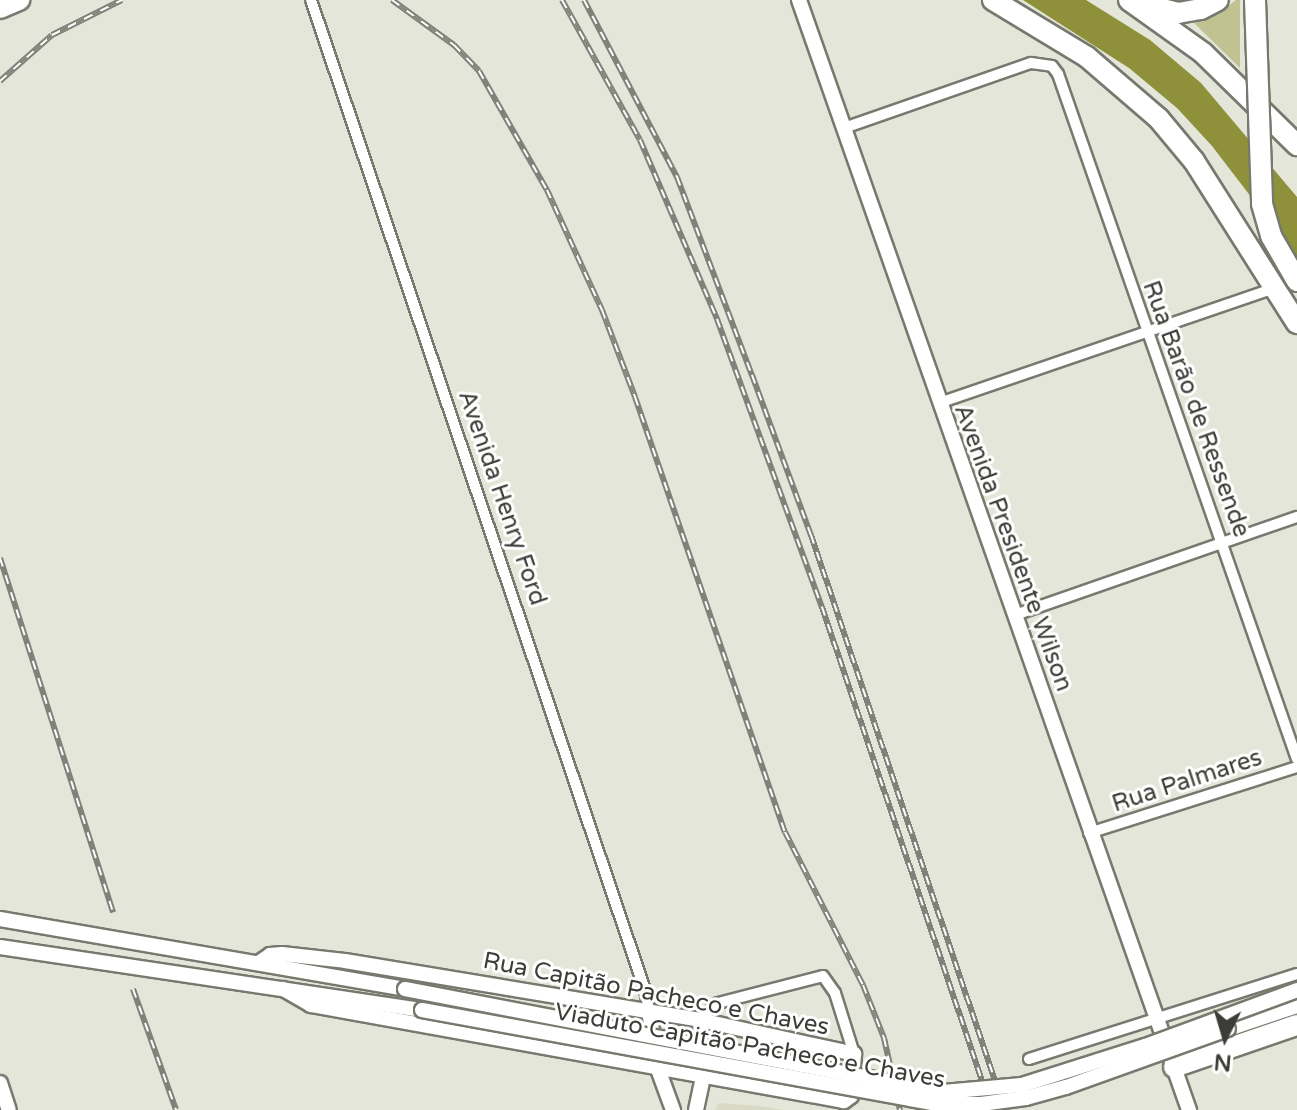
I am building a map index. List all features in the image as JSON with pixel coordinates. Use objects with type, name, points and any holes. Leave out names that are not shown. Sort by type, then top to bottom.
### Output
[{"type":"highway","points":[[0,8],[19,0]]},
{"type":"highway","points":[[993,0],[1073,47],[1121,83],[1159,119],[1194,161],[1297,323]]},
{"type":"highway","points":[[1132,0],[1178,13],[1201,9],[1218,0]]},
{"type":"highway","points":[[1132,0],[1182,35],[1293,140]]},
{"type":"highway","points":[[1255,0],[1262,204],[1271,236],[1297,281]]},
{"type":"highway","points":[[1174,1067],[1297,1025]]},
{"type":"main road","name":"Avenida Presidente Wilson","points":[[799,0],[1089,833],[1189,1110]]},
{"type":"main road","name":"Rua Capitão Pacheco e Chaves","points":[[0,919],[260,962],[345,961],[700,1020],[854,1054],[851,1096],[847,1101],[311,1005],[276,988]]},
{"type":"main road","points":[[96,961],[97,947],[107,936]]},
{"type":"main road","name":"Rua Capitão Pacheco e Chaves","points":[[0,947],[422,1010]]},
{"type":"main road","points":[[345,961],[405,988]]},
{"type":"main road","name":"Rua Capitão Pacheco e Chaves","points":[[310,963],[405,988]]},
{"type":"main road","points":[[276,988],[297,983],[310,963]]},
{"type":"main road","name":"Viaduto Capitão Pacheco e Chaves","points":[[405,988],[943,1092],[1022,1085],[1145,1046],[1297,990]]},
{"type":"main road","name":"Viaduto Capitão Pacheco e Chaves","points":[[422,1010],[903,1099],[981,1104],[1066,1087],[1297,1006]]},
{"type":"main road","points":[[649,1011],[658,1069],[673,1110]]},
{"type":"main road","points":[[696,1110],[703,1076],[700,1020]]},
{"type":"main road","points":[[0,1083],[9,1110]]},
{"type":"street","name":"Avenida Henry Ford","points":[[311,0],[645,990],[649,1011]]},
{"type":"street","name":"Rua Barão de Ressende","points":[[844,128],[1031,63],[1052,66],[1058,74],[1297,759]]},
{"type":"street","points":[[939,403],[1275,288]]},
{"type":"street","points":[[1015,615],[1297,517]]},
{"type":"street","name":"Rua Palmares","points":[[1089,833],[1297,767]]},
{"type":"street","points":[[1029,1059],[1297,974]]},
{"type":"street","points":[[700,1020],[718,1003],[823,976],[835,993],[854,1054]]},
{"type":"shaded area","points":[[1023,0],[1086,0],[1150,40],[1201,83],[1297,197],[1297,257],[1212,146],[1177,108],[1129,68]]},
{"type":"shaded area","points":[[719,1103],[759,1106],[784,1110],[715,1110]]},
{"type":"green space","points":[[1240,0],[1240,68],[1194,23],[1218,14]]},
{"type":"railway","points":[[0,81],[52,35],[122,0]]},
{"type":"railway","points":[[392,0],[454,45],[479,71],[547,190],[602,310],[785,832],[863,985],[884,1038],[900,1110]]},
{"type":"railway","points":[[562,0],[640,140],[717,319],[822,607],[992,1110]]},
{"type":"railway","points":[[584,0],[677,177],[811,535],[1005,1110]]},
{"type":"railway","points":[[0,558],[113,912]]},
{"type":"railway","points":[[133,989],[176,1110]]}]
